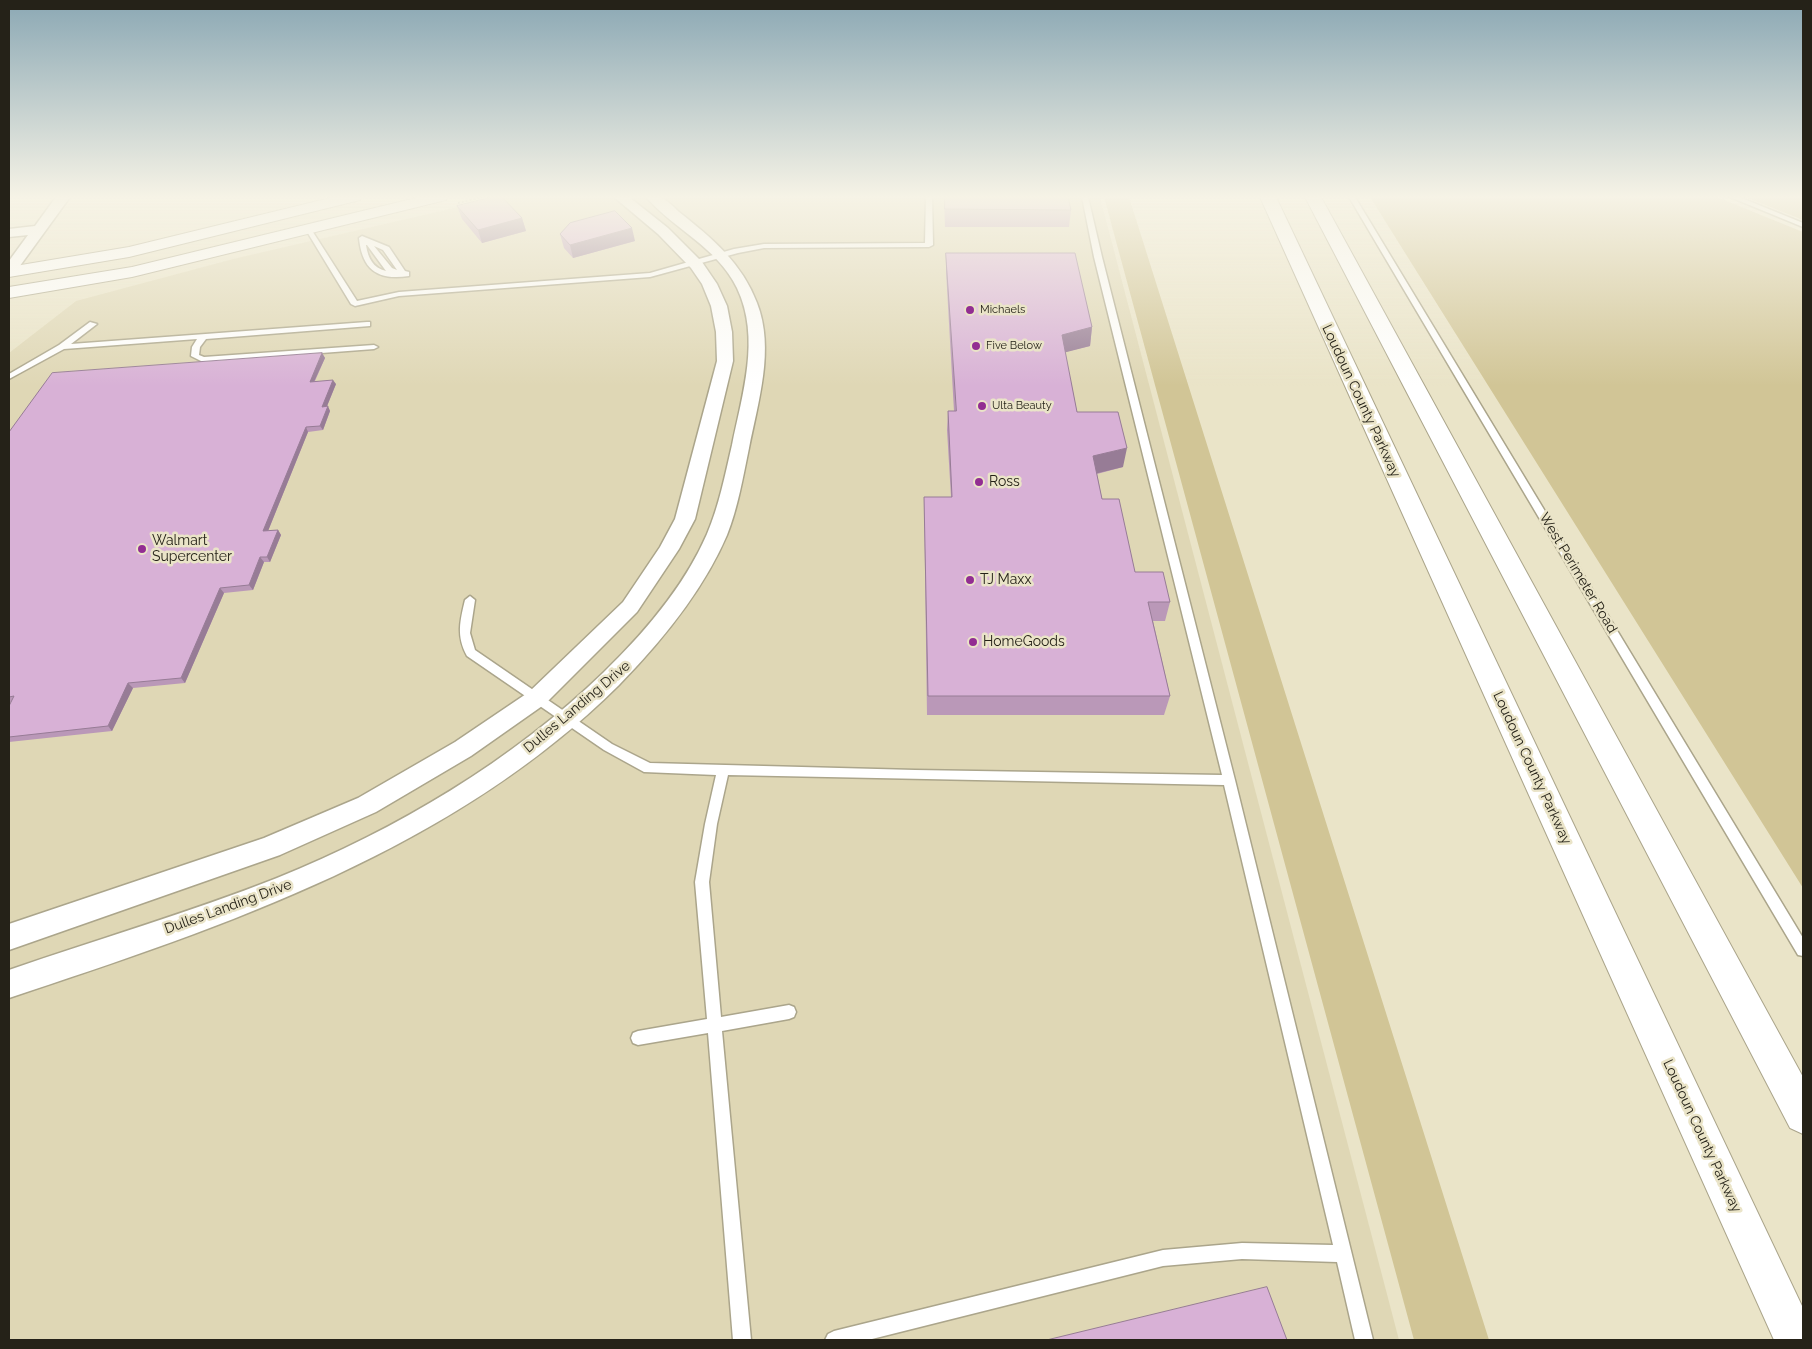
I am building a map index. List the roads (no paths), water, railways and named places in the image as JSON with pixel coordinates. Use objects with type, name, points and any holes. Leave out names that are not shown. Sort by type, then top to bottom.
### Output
[{"type":"main road","points":[[9,272],[81,260]]},
{"type":"main road","points":[[9,293],[101,279],[182,260]]},
{"type":"main road","name":"Loudoun County Parkway","points":[[1297,260],[1796,1340]]},
{"type":"main road","points":[[1347,260],[1803,1115]]},
{"type":"street","points":[[9,272],[17,260]]},
{"type":"street","points":[[9,937],[263,850],[367,805],[463,749],[537,698],[604,634],[630,607],[652,577],[685,519],[725,361],[726,338],[720,304],[693,260]]},
{"type":"street","name":"Dulles Landing Drive","points":[[9,984],[289,886],[389,838],[443,806],[524,752],[568,718],[635,657],[692,580],[713,544],[727,507],[754,374],[758,335],[756,320],[748,297],[733,269],[725,260]]},
{"type":"lane","points":[[328,260],[355,304],[399,294],[637,277],[705,260]]},
{"type":"lane","points":[[367,260],[376,272],[382,274],[403,274]]},
{"type":"lane","points":[[383,260],[389,270],[403,274]]},
{"type":"lane","points":[[1099,260],[1229,780],[1364,1340]]},
{"type":"lane","name":"West Perimeter Road","points":[[1390,260],[1803,950]]},
{"type":"lane","points":[[9,376],[62,347],[93,324]]},
{"type":"lane","points":[[62,347],[202,338],[367,324]]},
{"type":"lane","points":[[202,338],[196,347],[194,356],[203,360],[374,347]]},
{"type":"lane","points":[[470,600],[464,625],[464,642],[471,653],[621,755],[648,768],[1229,780]]},
{"type":"lane","points":[[723,771],[711,824],[702,882],[742,1340]]},
{"type":"lane","points":[[638,1038],[789,1012]]},
{"type":"lane","points":[[834,1340],[1163,1258],[1242,1251],[1344,1254]]},
{"type":"place","name":"Michaels","points":[[970,310]]},
{"type":"place","name":"Five Below","points":[[976,346]]},
{"type":"place","name":"Ulta Beauty","points":[[982,406]]},
{"type":"place","name":"Ross","points":[[979,482]]},
{"type":"place","name":"Walmart Supercenter","points":[[142,549]]},
{"type":"place","name":"TJ Maxx","points":[[970,580]]},
{"type":"place","name":"HomeGoods","points":[[973,642]]}]
